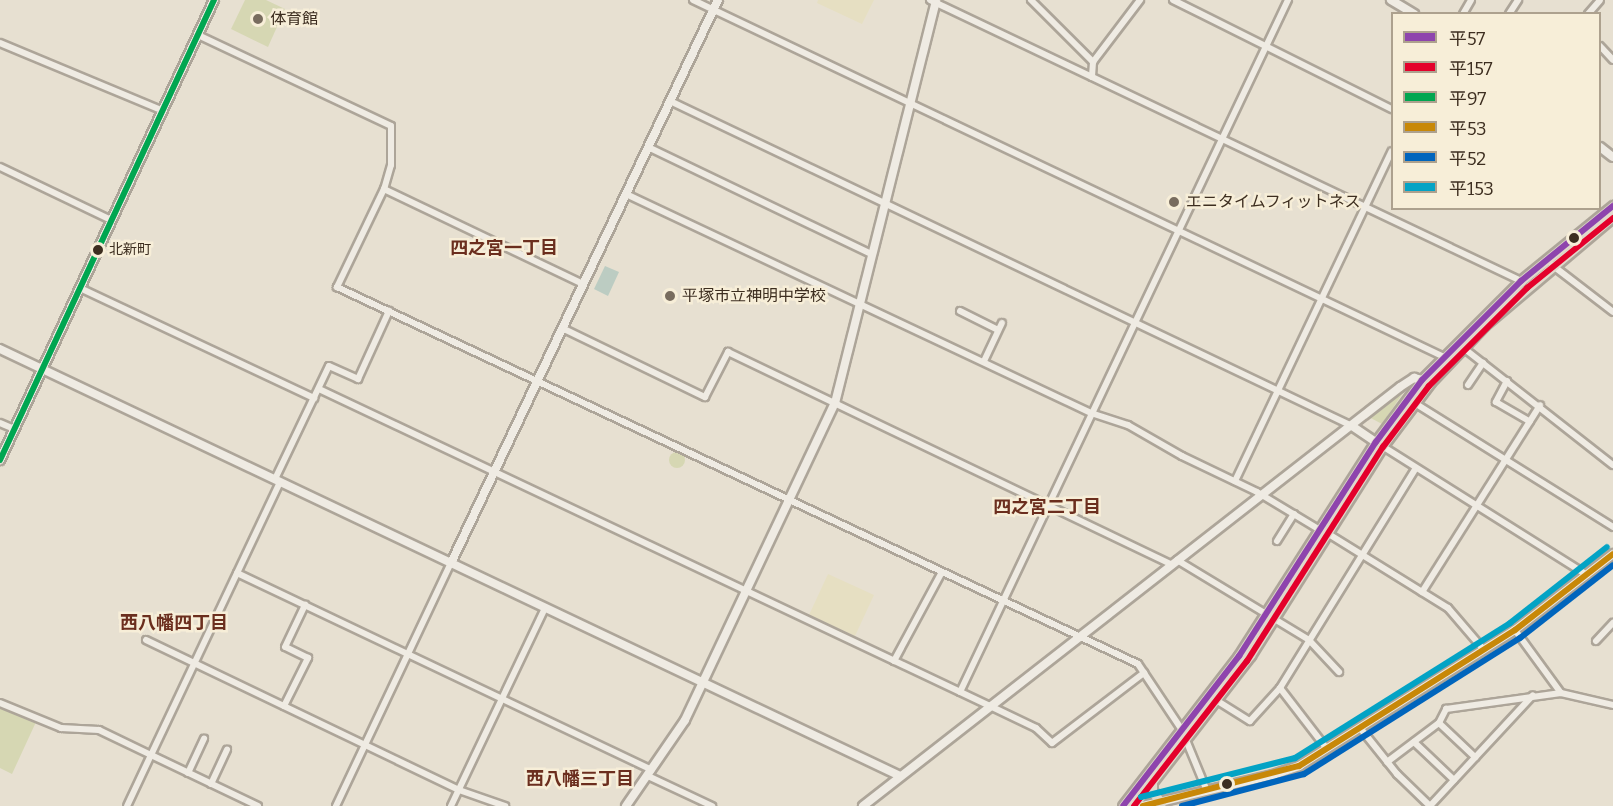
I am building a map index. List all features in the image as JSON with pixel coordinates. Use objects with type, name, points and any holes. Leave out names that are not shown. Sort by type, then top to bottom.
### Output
[{"type":"highway","points":[[1411,401],[1422,380],[1442,356],[1459,345],[1607,210]]},
{"type":"highway","points":[[1133,806],[1216,700],[1271,617],[1379,444],[1411,401],[1459,345],[1521,281],[1549,263]]},
{"type":"highway","points":[[1123,806],[1271,617]]},
{"type":"highway","points":[[1152,782],[1152,791],[1161,803]]},
{"type":"main road","points":[[0,460],[214,0]]},
{"type":"street","points":[[693,0],[1179,228],[1442,356]]},
{"type":"street","points":[[336,806],[718,0]]},
{"type":"street","points":[[1031,0],[1094,62]]},
{"type":"street","points":[[1092,77],[1094,62],[1140,0]]},
{"type":"street","points":[[1173,0],[1391,109]]},
{"type":"street","points":[[960,692],[1288,0]]},
{"type":"street","points":[[1391,0],[1411,12]]},
{"type":"street","points":[[1590,12],[1600,0]]},
{"type":"street","points":[[626,806],[672,744],[748,591],[835,403],[886,204],[934,1],[1521,281]]},
{"type":"street","points":[[198,34],[391,126],[391,165],[384,189],[337,287],[1078,638],[1138,664],[1182,730]]},
{"type":"street","points":[[0,44],[161,111]]},
{"type":"street","points":[[1601,48],[1613,60]]},
{"type":"street","points":[[670,101],[1136,322],[1156,335],[1185,344],[1352,426],[1415,469],[1587,575]]},
{"type":"street","points":[[648,147],[872,254]]},
{"type":"street","points":[[1235,481],[1281,391],[1391,153]]},
{"type":"street","points":[[0,167],[111,220]]},
{"type":"street","points":[[384,189],[583,284]]},
{"type":"street","points":[[626,194],[861,302],[1091,413],[1128,425],[1182,456],[1262,494],[1448,608],[1484,650]]},
{"type":"street","points":[[1549,263],[1613,312]]},
{"type":"street","points":[[80,288],[314,398]]},
{"type":"street","points":[[127,806],[237,573],[329,366],[358,379],[389,311]]},
{"type":"street","points":[[960,311],[1000,327],[984,361]]},
{"type":"street","points":[[562,328],[705,397],[729,352],[1174,562],[1309,640],[1339,672]]},
{"type":"street","points":[[1459,345],[1540,405],[1613,465]]},
{"type":"street","points":[[0,350],[900,776]]},
{"type":"street","points":[[1468,386],[1483,363]]},
{"type":"street","points":[[863,806],[1408,381],[1422,380]]},
{"type":"street","points":[[1507,381],[1496,402],[1530,422]]},
{"type":"street","points":[[319,389],[1036,728],[1052,743],[1144,673]]},
{"type":"street","points":[[1411,401],[1613,527]]},
{"type":"street","points":[[1422,592],[1540,405]]},
{"type":"street","points":[[0,423],[14,429]]},
{"type":"street","points":[[1216,700],[1250,721],[1280,688],[1415,469]]},
{"type":"street","points":[[1277,541],[1294,514]]},
{"type":"street","points":[[1143,806],[1180,802],[1207,791],[1273,776],[1327,749],[1515,630],[1613,554]]},
{"type":"street","points":[[894,661],[942,572]]},
{"type":"street","points":[[237,573],[502,699],[712,806]]},
{"type":"street","points":[[284,706],[308,658],[285,647],[305,605]]},
{"type":"street","points":[[452,806],[545,608]]},
{"type":"street","points":[[1596,641],[1613,623]]},
{"type":"street","points":[[1515,630],[1561,693]]},
{"type":"street","points":[[146,640],[459,790],[505,806]]},
{"type":"street","points":[[1280,688],[1327,749]]},
{"type":"street","points":[[1387,762],[1439,723],[1446,708],[1561,693],[1613,705]]},
{"type":"street","points":[[1361,729],[1387,762],[1430,806],[1534,695]]},
{"type":"street","points":[[0,703],[61,728],[99,730],[258,806]]},
{"type":"street","points":[[1439,723],[1475,757]]},
{"type":"street","points":[[188,773],[204,739]]},
{"type":"street","points":[[1186,740],[1207,791]]},
{"type":"street","points":[[1414,742],[1454,780]]},
{"type":"street","points":[[212,784],[227,750]]},
{"type":"shaded area","points":[[818,0],[874,0],[862,24],[817,3]]},
{"type":"shaded area","points":[[605,266],[619,272],[608,296],[594,289]]},
{"type":"shaded area","points":[[828,574],[874,595],[855,636],[809,615]]},
{"type":"green space","name":"体育館","points":[[245,0],[266,0],[285,9],[268,47],[231,29]]},
{"type":"green space","points":[[1409,384],[1382,424],[1367,416]]},
{"type":"green space","points":[[674,452],[680,452],[685,460],[683,466],[674,468],[669,463],[669,457]]},
{"type":"green space","points":[[0,708],[36,722],[12,774],[0,768]]},
{"type":"transit line","name":"平97","points":[[0,460],[214,0]]},
{"type":"transit line","name":"平57","points":[[1123,806],[1239,656],[1376,442],[1422,380],[1521,281],[1613,206]]},
{"type":"transit line","name":"平157","points":[[1134,806],[1247,661],[1383,447],[1429,386],[1527,288],[1613,218]]},
{"type":"transit line","name":"平153","points":[[1141,797],[1295,758],[1510,623],[1607,547]]},
{"type":"transit line","name":"平53","points":[[1143,806],[1299,766],[1515,630],[1613,554]]},
{"type":"transit line","name":"平52","points":[[1182,806],[1304,774],[1520,638],[1613,565]]},
{"type":"place","name":"体育館","points":[[258,19]]},
{"type":"place","name":"エニタイムフィットネス","points":[[1174,202]]},
{"type":"place","name":"北新町","points":[[98,250]]},
{"type":"place","name":"平塚市立神明中学校","points":[[670,296]]},
{"type":"district","name":"四之宮一丁目","points":[[504,248]]},
{"type":"district","name":"四之宮二丁目","points":[[1047,507]]},
{"type":"district","name":"西八幡四丁目","points":[[174,623]]},
{"type":"district","name":"西八幡三丁目","points":[[580,779]]}]
